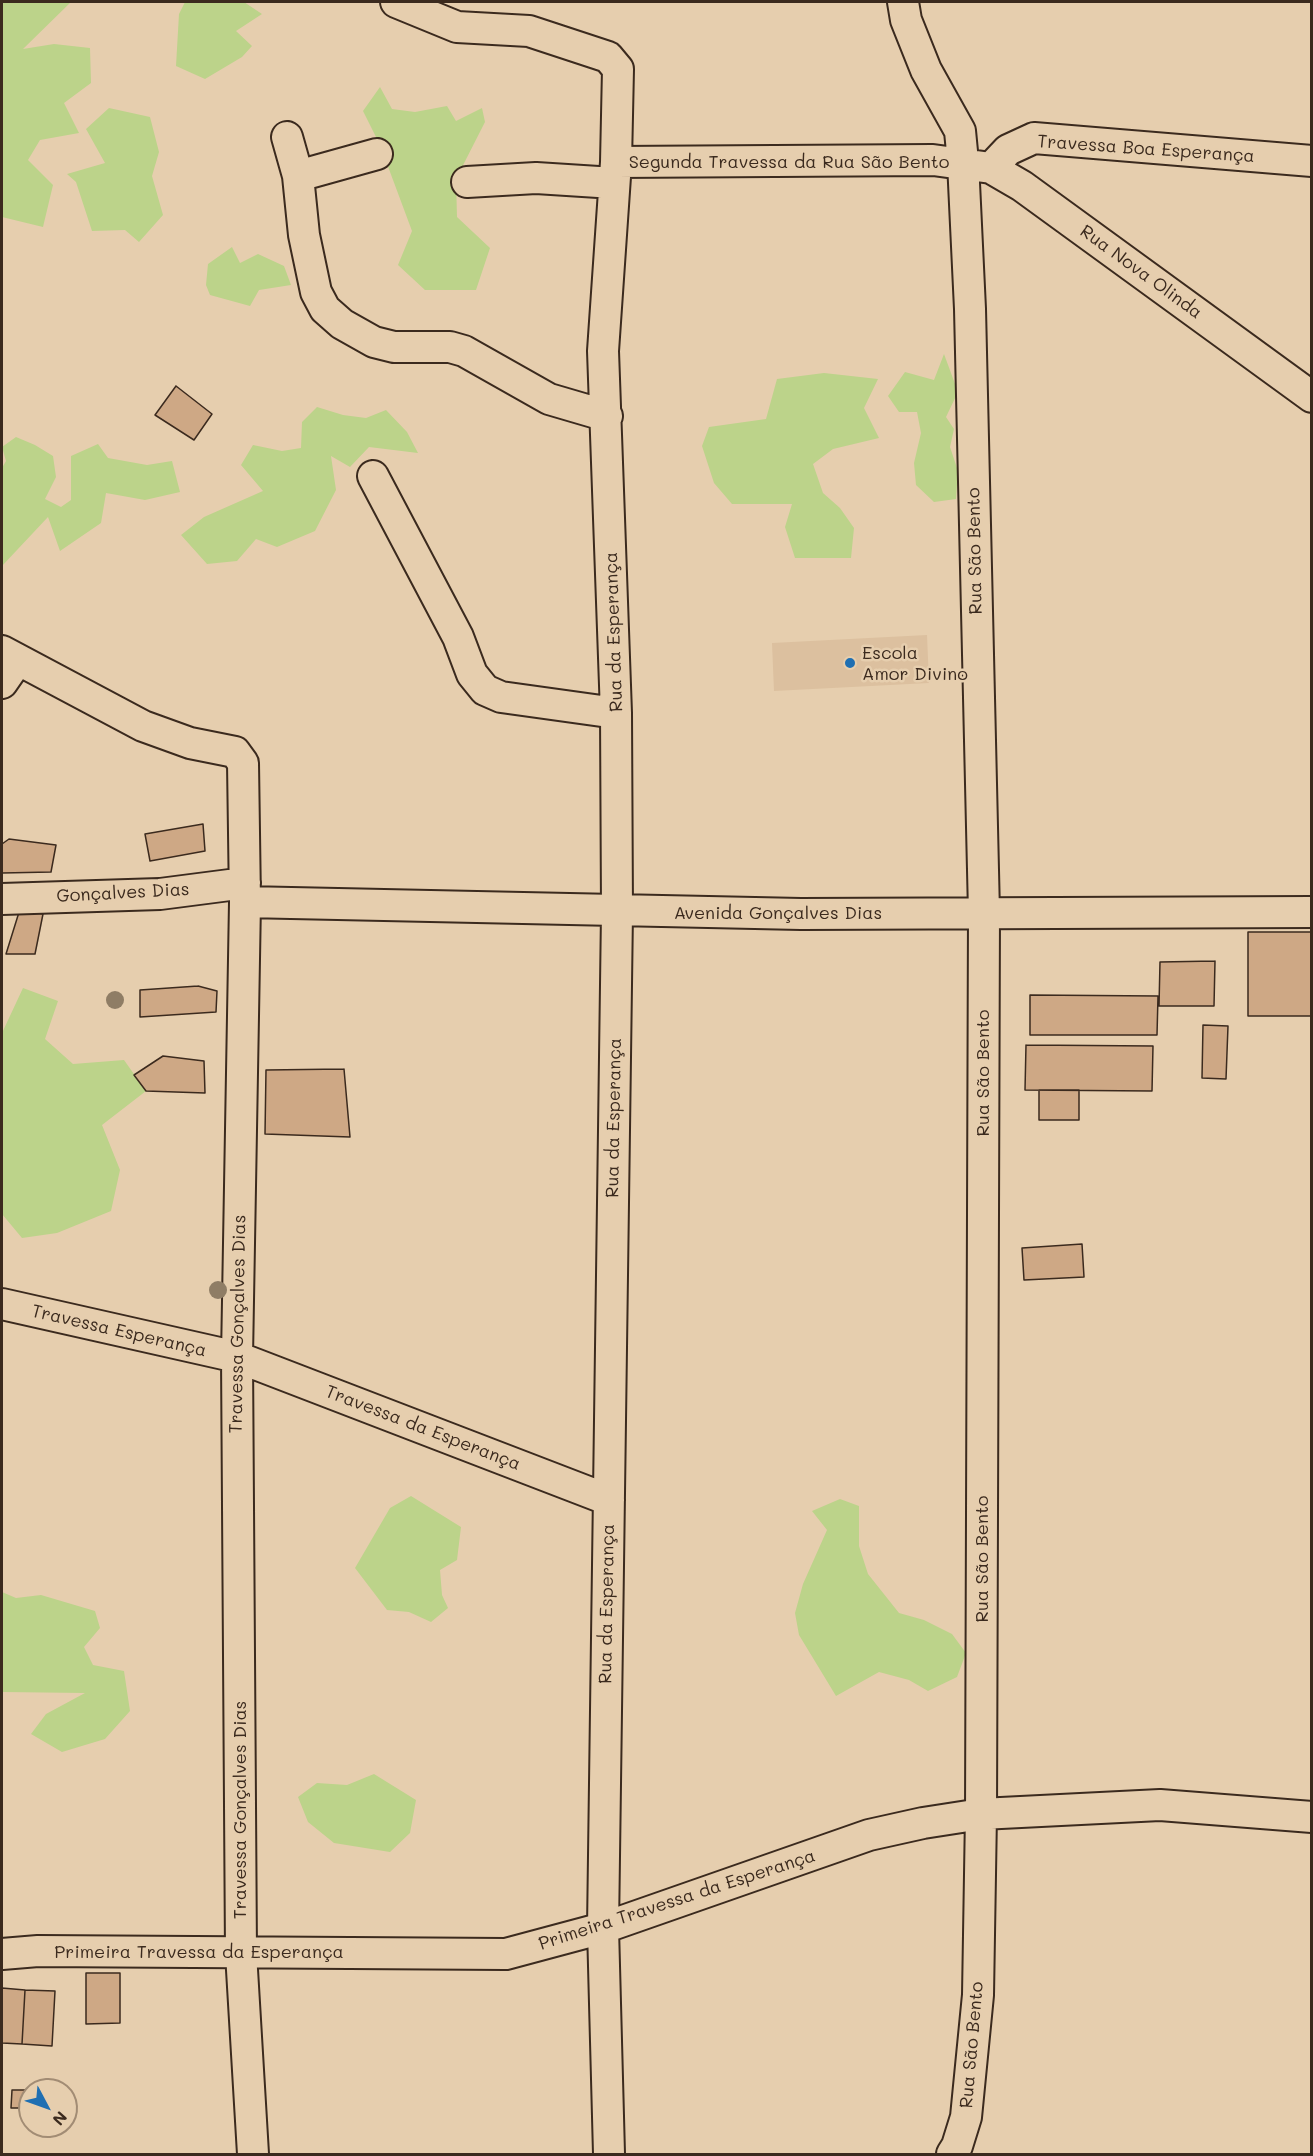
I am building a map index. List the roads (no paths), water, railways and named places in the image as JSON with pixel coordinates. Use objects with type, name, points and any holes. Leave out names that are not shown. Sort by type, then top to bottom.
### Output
[{"type":"street","name":"Rua da Esperança","points":[[396,2],[457,27],[530,30],[608,57],[618,69],[615,172],[603,351],[616,713],[617,912],[603,1928],[609,2154]]},
{"type":"street","name":"Rua São Bento","points":[[903,2],[906,20],[926,70],[977,165],[970,309],[984,913],[981,1814],[978,1995],[966,2116],[957,2146],[952,2154]]},
{"type":"street","points":[[287,137],[298,176],[304,235],[316,292],[325,309],[342,324],[374,342],[394,347],[450,347],[464,351],[549,399],[607,416]]},
{"type":"street","name":"Travessa Boa Esperança","points":[[977,165],[1034,138],[1311,161]]},
{"type":"street","points":[[298,176],[376,154]]},
{"type":"street","name":"Segunda Travessa da Rua São Bento","points":[[467,182],[615,172],[977,165]]},
{"type":"street","name":"Rua Nova Olinda","points":[[977,165],[1022,186],[1311,397]]},
{"type":"street","points":[[373,476],[458,637],[472,674],[485,690],[501,697],[616,713]]},
{"type":"street","name":"Travessa Gonçalves Dias","points":[[7,664],[143,726],[190,743],[235,752],[243,763],[245,893],[237,1357],[241,1953],[253,2154]]},
{"type":"street","name":"Avenida Gonçalves Dias","points":[[245,893],[617,912],[801,914],[1311,912]]},
{"type":"street","name":"Gonçalves Dias","points":[[2,899],[245,893]]},
{"type":"street","name":"Travessa Esperança","points":[[2,1304],[237,1357]]},
{"type":"street","name":"Travessa da Esperança","points":[[237,1357],[609,1500]]},
{"type":"street","name":"Primeira Travessa da Esperança","points":[[2,1954],[38,1951],[506,1954],[603,1928],[869,1835],[981,1814],[1160,1805],[1311,1817]]},
{"type":"place","name":"Escola Amor Divino","points":[[850,663]]}]
